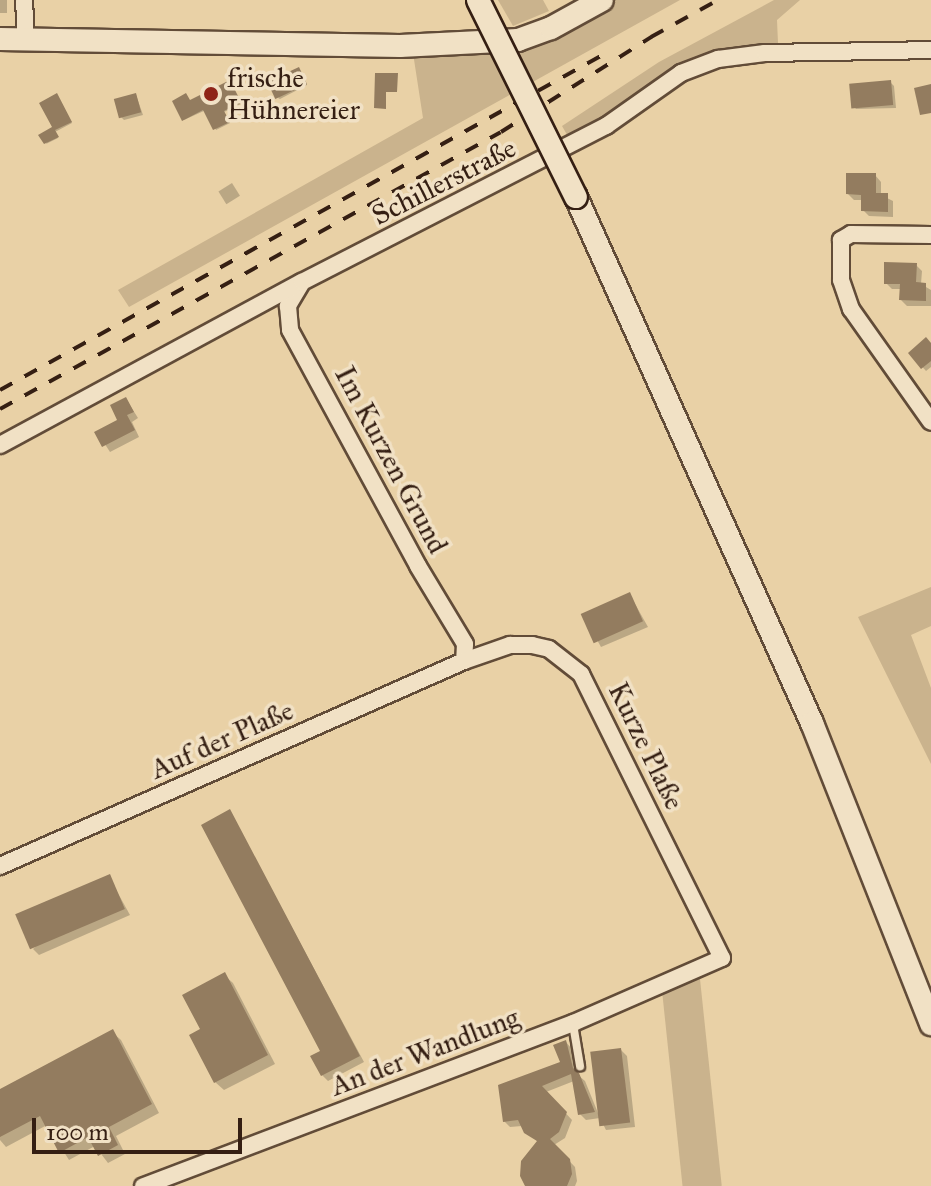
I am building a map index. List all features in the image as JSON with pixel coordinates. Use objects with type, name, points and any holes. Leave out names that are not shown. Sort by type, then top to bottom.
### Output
[{"type":"main road","points":[[478,0],[576,197],[812,723],[931,1024]]},
{"type":"main road","points":[[0,39],[400,46],[518,40],[551,28],[602,0]]},
{"type":"street","points":[[24,0],[26,40]]},
{"type":"street","name":"Schillerstraße","points":[[0,445],[302,282],[606,126],[681,73],[718,59],[765,53],[931,50]]},
{"type":"street","points":[[931,235],[851,234],[841,240],[841,280],[851,309],[879,353],[931,422]]},
{"type":"street","name":"Im Kurzen Grund","points":[[302,282],[288,306],[290,330],[418,566],[465,644],[464,661]]},
{"type":"street","points":[[913,395],[931,393]]},
{"type":"street","name":"Kurze Plaße","points":[[464,661],[510,645],[532,645],[549,649],[581,674],[722,958]]},
{"type":"street","name":"Auf der Plaße","points":[[0,866],[464,661]]},
{"type":"street","name":"An der Wandlung","points":[[143,1186],[573,1023],[722,958]]},
{"type":"lane","points":[[573,1023],[580,1066]]},
{"type":"shaded area","points":[[498,0],[543,0],[549,11],[513,26]]},
{"type":"shaded area","points":[[612,0],[680,0],[129,307],[118,290],[423,118],[413,53],[470,54],[525,44]]},
{"type":"shaded area","points":[[774,0],[800,0],[777,20],[778,43],[688,61],[570,140],[562,126],[659,62]]},
{"type":"shaded area","points":[[931,587],[931,626],[911,635],[931,688],[931,764],[858,617]]},
{"type":"shaded area","points":[[700,979],[722,1186],[683,1186],[661,983]]},
{"type":"building","points":[[299,67],[307,84],[275,99],[267,82]]},
{"type":"building","points":[[375,73],[398,73],[397,92],[386,92],[386,109],[374,108]]},
{"type":"building","points":[[230,80],[241,102],[224,111],[230,122],[213,130],[203,110],[182,121],[172,101],[186,93],[190,100]]},
{"type":"building","points":[[891,80],[893,105],[851,109],[849,84]]},
{"type":"building","points":[[931,84],[931,113],[920,115],[914,88]]},
{"type":"building","points":[[57,93],[72,122],[55,130],[59,137],[44,144],[38,135],[52,127],[39,103]]},
{"type":"building","points":[[136,93],[141,112],[119,118],[114,99]]},
{"type":"building","points":[[846,173],[876,173],[876,193],[888,193],[888,212],[861,211],[861,195],[846,194]]},
{"type":"building","points":[[884,262],[917,263],[916,282],[926,283],[926,301],[899,300],[900,284],[884,284]]},
{"type":"building","points":[[926,337],[931,343],[931,361],[921,369],[908,353]]},
{"type":"building","points":[[126,397],[134,412],[127,415],[135,430],[102,447],[94,432],[117,420],[110,405]]},
{"type":"building","points":[[630,592],[643,621],[594,643],[581,614]]},
{"type":"building","points":[[230,809],[360,1056],[321,1076],[310,1056],[320,1051],[201,825]]},
{"type":"building","points":[[110,874],[125,909],[30,949],[15,914]]},
{"type":"building","points":[[225,972],[268,1055],[214,1083],[189,1035],[200,1029],[182,995]]},
{"type":"building","points":[[113,1029],[152,1104],[109,1127],[118,1145],[98,1156],[88,1137],[59,1153],[40,1116],[0,1137],[0,1089]]},
{"type":"building","points":[[566,1040],[573,1068],[579,1073],[595,1112],[578,1115],[571,1074],[542,1086],[567,1112],[559,1132],[550,1139],[570,1159],[572,1174],[567,1186],[525,1186],[520,1176],[521,1161],[537,1141],[524,1133],[518,1120],[503,1122],[498,1085],[560,1062],[553,1045]]},
{"type":"building","points":[[621,1048],[630,1122],[599,1126],[590,1052]]},
{"type":"railway","points":[[0,409],[501,132],[651,37],[718,0]]},
{"type":"railway","points":[[0,390],[606,53]]},
{"type":"place","name":"frische Hühnereier","points":[[211,94]]}]
